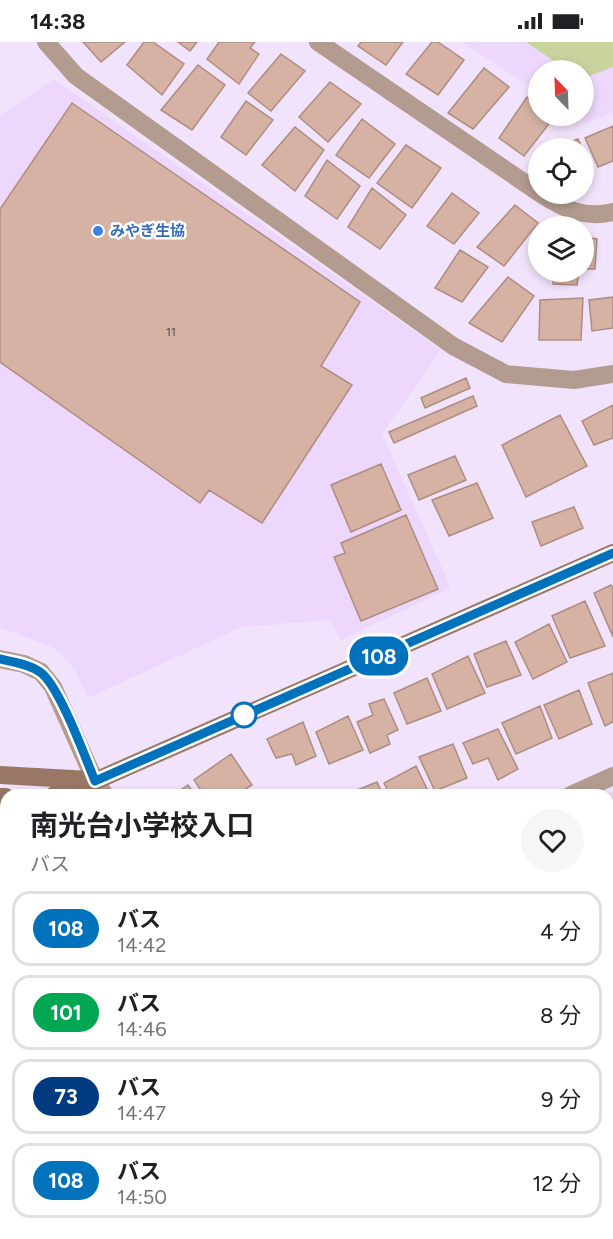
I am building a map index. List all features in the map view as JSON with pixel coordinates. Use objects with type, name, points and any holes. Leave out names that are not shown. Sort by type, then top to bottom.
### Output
[{"type":"street","points":[[46,42],[76,76],[453,346],[506,374],[574,380],[613,374]]},
{"type":"street","points":[[318,42],[528,185]]},
{"type":"street","points":[[556,204],[584,214],[613,213]]},
{"type":"street","points":[[0,775],[100,788],[613,553]]},
{"type":"street","points":[[0,659],[24,664],[41,672],[54,687],[100,788]]},
{"type":"street","points":[[584,789],[613,776]]},
{"type":"shaded area","points":[[462,42],[613,42],[613,112],[594,120],[594,60],[528,60],[528,85]]},
{"type":"shaded area","points":[[54,79],[441,350],[382,434],[451,588],[341,640],[330,620],[242,627],[88,698],[76,672],[62,655],[50,646],[0,628],[0,116]]},
{"type":"green space","points":[[526,42],[613,42],[613,67],[594,74],[594,60],[552,60]]},
{"type":"building","points":[[83,42],[125,42],[101,62]]},
{"type":"building","points":[[144,42],[153,42],[184,64],[162,95],[127,65]]},
{"type":"building","points":[[178,42],[197,42],[190,51]]},
{"type":"building","points":[[219,42],[255,42],[250,48],[259,54],[239,84],[207,59]]},
{"type":"building","points":[[361,42],[403,42],[386,65],[358,46]]},
{"type":"building","points":[[432,42],[438,42],[464,60],[438,95],[406,74]]},
{"type":"building","points":[[281,54],[305,71],[271,111],[248,93]]},
{"type":"building","points":[[198,65],[225,85],[192,130],[161,110]]},
{"type":"building","points":[[484,68],[509,87],[473,129],[448,113]]},
{"type":"building","points":[[330,82],[361,104],[328,142],[299,117]]},
{"type":"building","points":[[527,97],[528,126],[547,126],[538,138],[528,138],[528,151],[524,156],[499,138]]},
{"type":"building","points":[[246,101],[273,120],[246,155],[221,137]]},
{"type":"building","points":[[72,103],[360,302],[321,366],[352,385],[262,523],[209,490],[200,503],[0,362],[0,209]]},
{"type":"building","points":[[362,119],[395,144],[369,178],[336,155]]},
{"type":"building","points":[[613,126],[613,161],[598,167],[594,158],[594,138],[585,138]]},
{"type":"building","points":[[295,127],[324,150],[295,191],[262,165]]},
{"type":"building","points":[[406,145],[441,168],[412,208],[377,183]]},
{"type":"building","points":[[327,160],[360,186],[337,219],[305,196]]},
{"type":"building","points":[[372,188],[406,215],[380,249],[348,227]]},
{"type":"building","points":[[452,193],[479,213],[454,244],[427,226]]},
{"type":"building","points":[[515,205],[529,216],[528,236],[504,266],[477,247]]},
{"type":"building","points":[[594,239],[597,239],[594,269]]},
{"type":"building","points":[[460,250],[488,267],[462,302],[435,288]]},
{"type":"building","points":[[508,277],[534,296],[502,342],[469,323]]},
{"type":"building","points":[[553,282],[577,282],[577,285],[553,284]]},
{"type":"building","points":[[613,297],[613,328],[592,331],[589,300]]},
{"type":"building","points":[[583,298],[581,340],[539,340],[540,300]]},
{"type":"building","points":[[466,378],[470,388],[425,408],[421,398]]},
{"type":"building","points":[[473,396],[477,406],[394,443],[389,432]]},
{"type":"building","points":[[613,405],[613,438],[594,445],[582,421]]},
{"type":"building","points":[[560,415],[587,466],[526,497],[502,445]]},
{"type":"building","points":[[455,456],[466,480],[419,500],[408,475]]},
{"type":"building","points":[[381,464],[401,510],[351,532],[331,485]]},
{"type":"building","points":[[477,483],[493,518],[449,536],[432,500]]},
{"type":"building","points":[[574,507],[583,528],[541,546],[532,522]]},
{"type":"building","points":[[406,515],[438,589],[361,621],[334,557],[345,553],[341,543]]},
{"type":"building","points":[[611,585],[613,588],[613,637],[594,593]]},
{"type":"building","points":[[585,601],[605,646],[570,658],[552,616]]},
{"type":"building","points":[[549,624],[567,662],[533,679],[515,642]]},
{"type":"building","points":[[506,641],[521,675],[487,687],[474,654]]},
{"type":"building","points":[[468,656],[485,693],[447,709],[432,674]]},
{"type":"building","points":[[613,673],[613,722],[605,726],[588,683]]},
{"type":"building","points":[[427,678],[441,711],[407,724],[394,693]]},
{"type":"building","points":[[579,690],[592,724],[559,739],[544,705]]},
{"type":"building","points":[[384,699],[398,730],[387,735],[390,744],[370,753],[357,722],[373,715],[369,704]]},
{"type":"building","points":[[540,706],[552,738],[516,754],[502,723]]},
{"type":"building","points":[[348,716],[363,750],[329,764],[316,732]]},
{"type":"building","points":[[303,722],[316,756],[296,765],[292,754],[276,758],[267,739]]},
{"type":"building","points":[[498,729],[518,769],[498,780],[488,758],[473,764],[463,743]]},
{"type":"building","points":[[453,744],[467,778],[440,789],[434,789],[419,757]]},
{"type":"building","points":[[231,754],[252,785],[246,789],[200,789],[194,780]]},
{"type":"building","points":[[416,766],[427,789],[387,789],[384,783]]},
{"type":"building","points":[[377,782],[380,789],[360,789]]},
{"type":"bus line","name":"108","points":[[0,659],[24,664],[41,672],[54,687],[95,781],[613,553]]},
{"type":"place","name":"みやぎ生協","points":[[98,231]]}]
